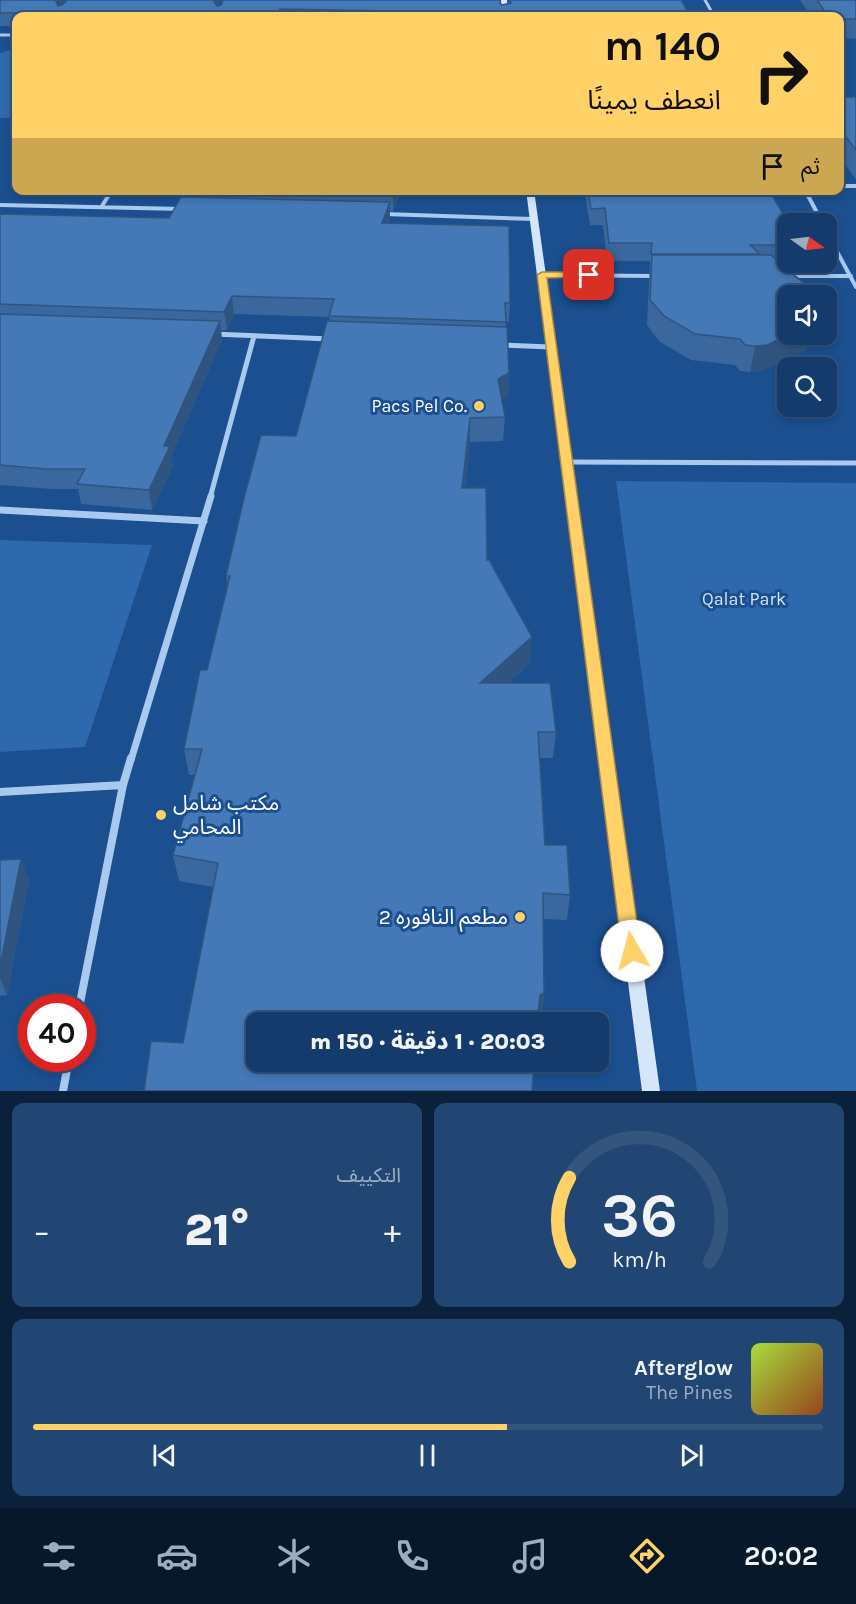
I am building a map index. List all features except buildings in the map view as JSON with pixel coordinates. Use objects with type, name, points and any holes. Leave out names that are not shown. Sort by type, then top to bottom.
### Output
[{"type":"street","points":[[102,206],[109,195]]},
{"type":"street","points":[[531,195],[651,1091]]},
{"type":"street","points":[[808,195],[818,213]]},
{"type":"street","points":[[0,205],[186,209]]},
{"type":"street","points":[[378,214],[534,219]]},
{"type":"street","points":[[837,251],[856,287]]},
{"type":"street","points":[[542,275],[660,276]]},
{"type":"street","points":[[779,276],[851,276]]},
{"type":"street","points":[[208,334],[337,339]]},
{"type":"street","points":[[82,994],[123,785],[204,521],[254,336]]},
{"type":"street","points":[[490,345],[550,347]]},
{"type":"street","points":[[566,462],[856,463]]},
{"type":"street","points":[[0,510],[204,521]]},
{"type":"street","points":[[0,792],[123,785]]},
{"type":"street","points":[[63,1091],[67,1072]]},
{"type":"green space","points":[[12,49],[12,118],[0,118],[0,53]]},
{"type":"green space","name":"Qalat Park","points":[[616,481],[856,483],[856,1091],[697,1091]]},
{"type":"green space","points":[[0,540],[152,545],[85,747],[0,752]]},
{"type":"place","name":"Pacs Pel Co.","points":[[479,406]]},
{"type":"place","name":"مكتب شامل المحامي","points":[[161,815]]},
{"type":"place","name":"مطعم النافوره 2","points":[[520,917]]},
{"type":"route","points":[[589,275],[542,275],[632,951]]}]
